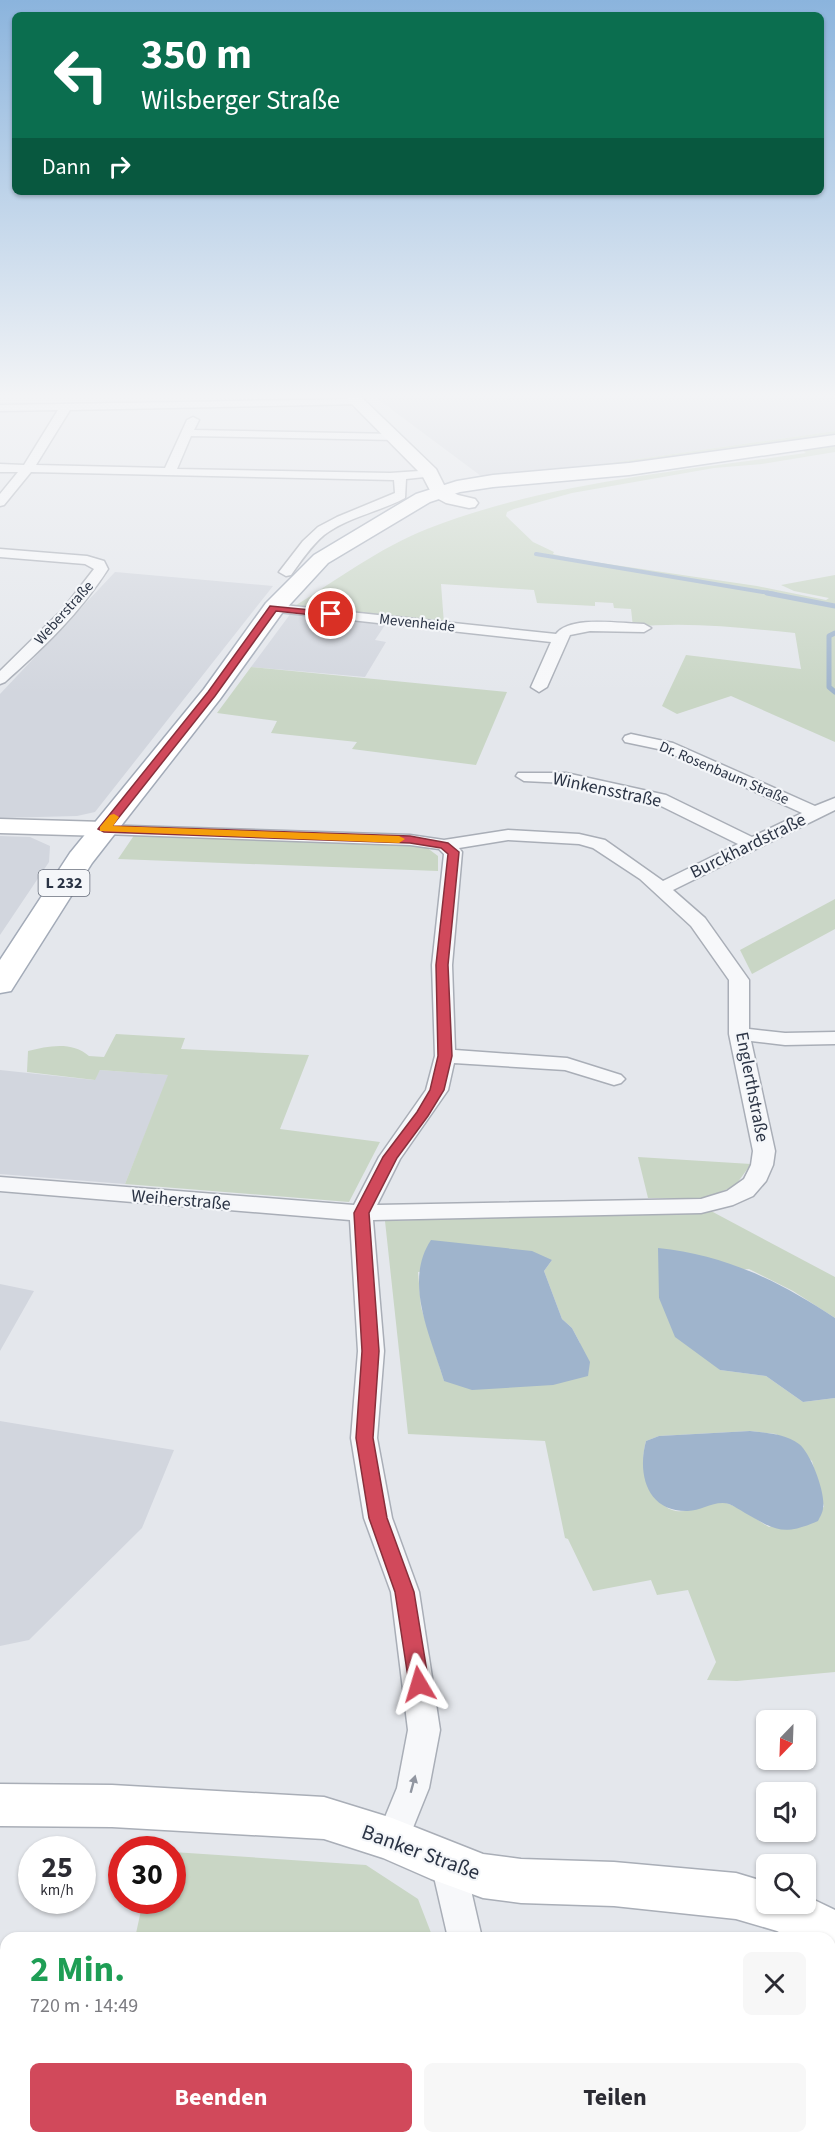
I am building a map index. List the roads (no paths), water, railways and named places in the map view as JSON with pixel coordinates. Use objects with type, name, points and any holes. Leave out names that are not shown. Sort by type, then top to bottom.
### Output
[{"type":"main road","name":"L 232","points":[[0,984],[80,859],[212,694],[293,577],[423,498],[426,494]]},
{"type":"main road","name":"L 232","points":[[468,494],[474,496]]},
{"type":"main road","name":"L 232","points":[[293,577],[385,532],[429,517],[474,496],[485,494]]},
{"type":"street","points":[[293,577],[322,530],[351,515],[385,506],[401,494]]},
{"type":"street","name":"Weberstraße","points":[[0,553],[87,560],[99,564],[101,569],[95,580],[66,612],[0,679]]},
{"type":"street","name":"Mevenheide","points":[[273,608],[561,639]]},
{"type":"street","points":[[539,687],[565,631],[575,627],[644,628]]},
{"type":"street","name":"Dr. Rosenbaum Straße","points":[[631,739],[667,746],[816,813]]},
{"type":"street","name":"Winkensstraße","points":[[524,776],[566,778],[660,799],[752,844]]},
{"type":"street","name":"Burckhardstraße","points":[[662,888],[835,804]]},
{"type":"street","points":[[0,826],[104,829]]},
{"type":"street","name":"Englerthstraße","points":[[104,829],[410,840],[452,845],[508,835],[579,839],[599,844],[615,853],[662,888],[698,922],[739,980],[739,1034],[765,1151],[763,1165],[750,1189],[726,1200],[701,1206],[361,1213]]},
{"type":"street","points":[[392,1839],[413,1788],[424,1730],[405,1592],[378,1518],[364,1438],[371,1351],[361,1213],[390,1157],[437,1090],[445,1056],[442,965],[452,845]]},
{"type":"street","points":[[739,1034],[785,1039],[835,1038]]},
{"type":"street","points":[[445,1056],[567,1064],[614,1079]]},
{"type":"street","name":"Weiherstraße","points":[[0,1184],[361,1213]]},
{"type":"street","name":"Banker Straße","points":[[0,1805],[112,1806],[324,1818],[392,1839],[447,1864],[483,1876],[521,1881],[614,1884],[736,1896],[786,1911],[829,1932]]},
{"type":"street","points":[[447,1864],[464,1932]]},
{"type":"water","points":[[431,1240],[532,1251],[552,1260],[544,1271],[562,1319],[572,1328],[590,1362],[588,1376],[553,1385],[472,1390],[444,1381],[422,1310],[419,1291],[419,1274],[423,1256]]},
{"type":"water","points":[[658,1248],[729,1263],[772,1281],[835,1318],[835,1398],[803,1402],[766,1376],[720,1370],[675,1337],[659,1298]]},
{"type":"water","points":[[750,1431],[782,1436],[794,1441],[804,1449],[813,1465],[822,1493],[823,1510],[818,1521],[788,1530],[765,1524],[724,1503],[693,1511],[674,1510],[654,1498],[648,1489],[643,1466],[646,1441],[659,1436]]},
{"type":"waterway","points":[[536,554],[775,594]]},
{"type":"waterway","points":[[767,593],[835,606]]},
{"type":"waterway","points":[[835,633],[829,636],[829,687],[835,692]]}]
